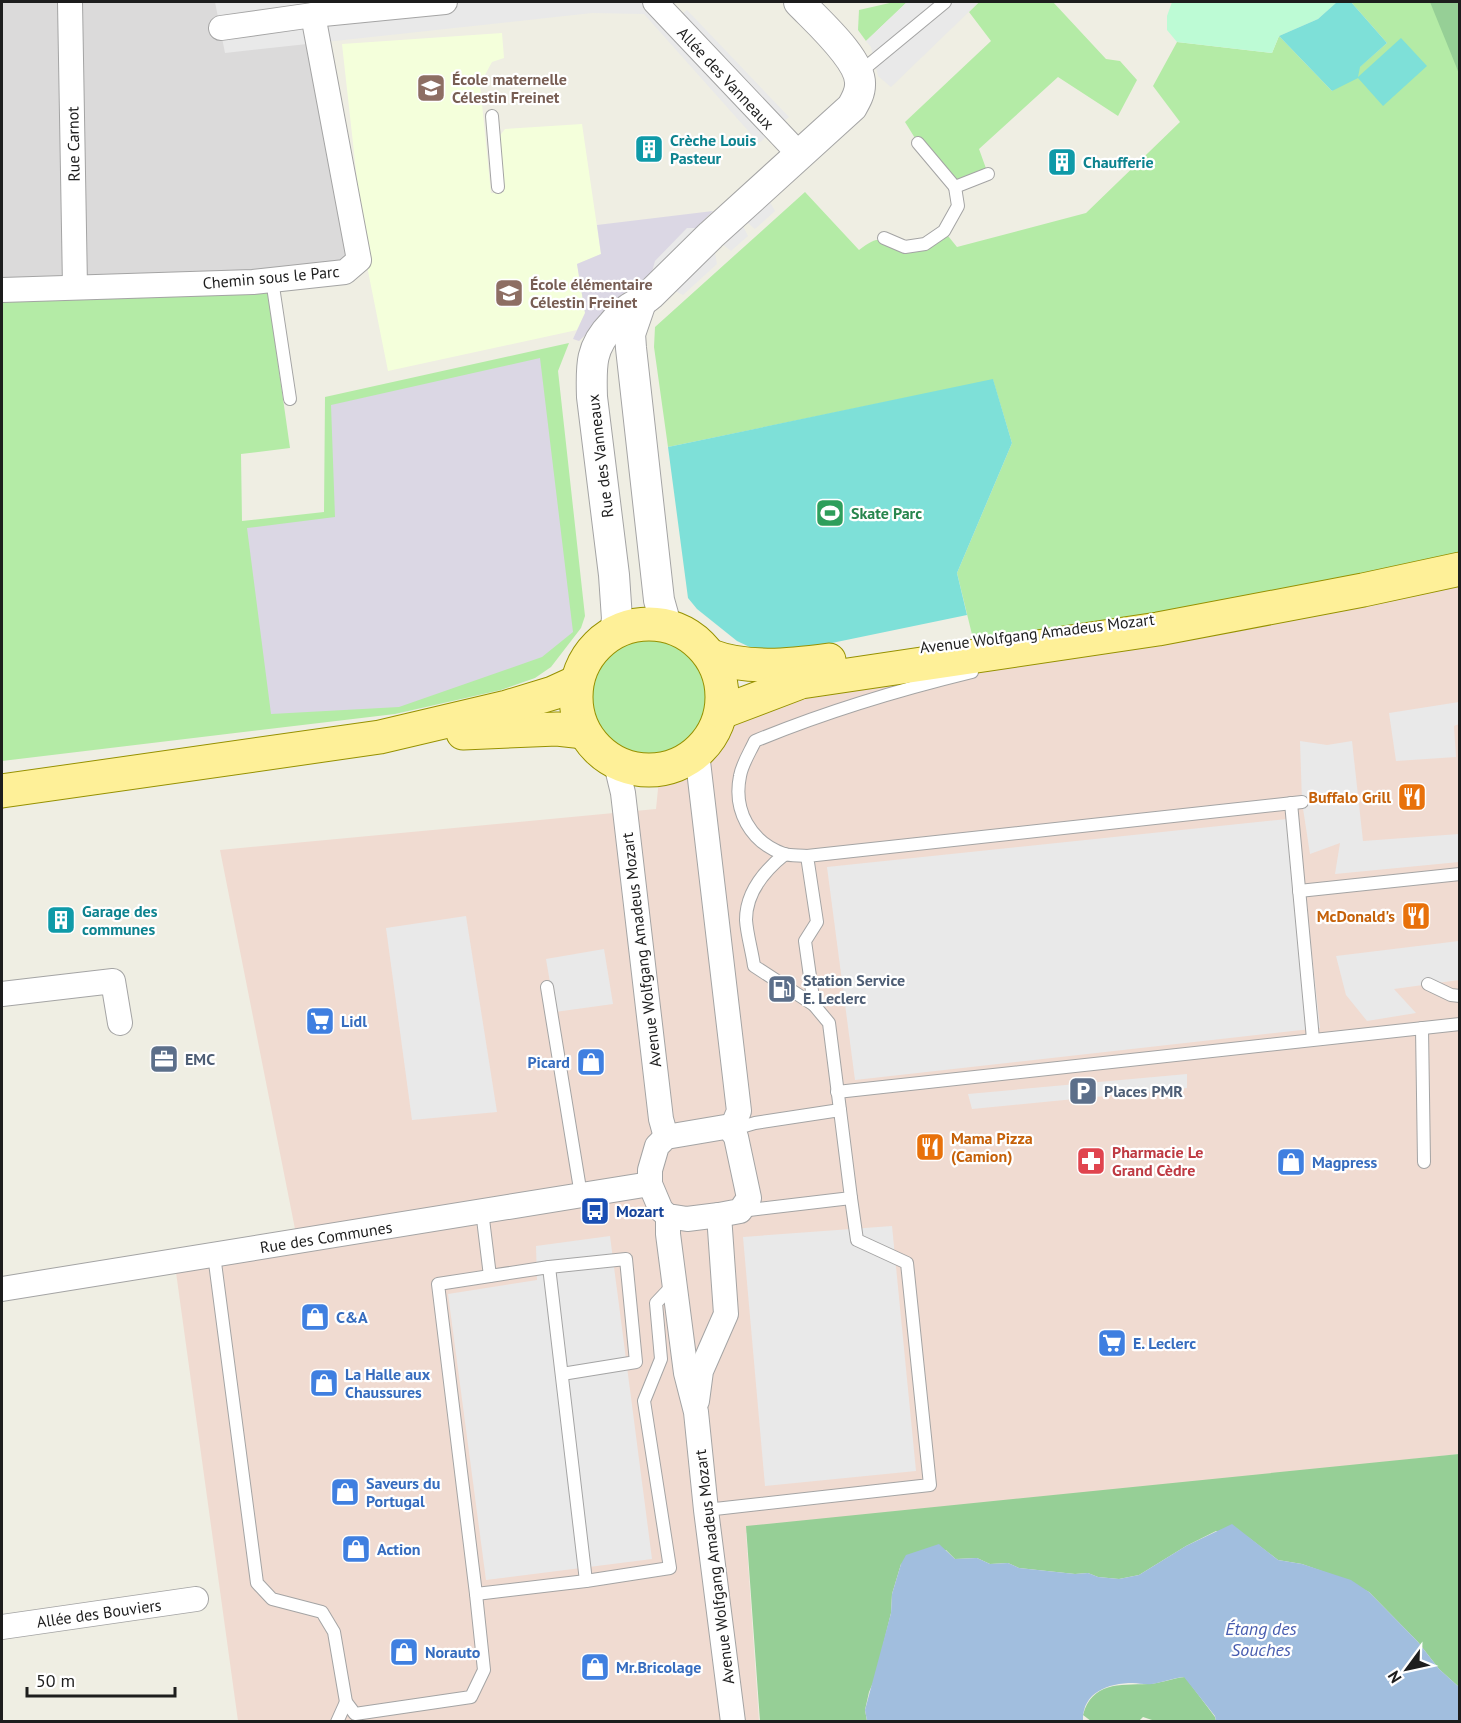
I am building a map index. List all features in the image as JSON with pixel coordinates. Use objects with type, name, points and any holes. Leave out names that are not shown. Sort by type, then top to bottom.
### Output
[{"type":"main road","name":"Avenue Wolfgang Amadeus Mozart","points":[[722,712],[801,682],[1132,633],[1363,591],[1460,569]]},
{"type":"main road","name":"Avenue Wolfgang Amadeus Mozart","points":[[711,656],[730,663],[748,665],[806,662],[1363,591]]},
{"type":"main road","points":[[640,623],[666,625],[689,634],[711,656],[721,680],[722,712],[713,733],[697,753],[672,767],[637,771],[604,757],[584,732],[576,708],[577,682],[588,656],[615,631],[640,623]]},
{"type":"main road","points":[[2,791],[380,737],[507,707],[553,693],[577,682]]},
{"type":"main road","points":[[380,737],[557,729],[584,732]]},
{"type":"street","name":"Rue Carnot","points":[[70,2],[75,287]]},
{"type":"street","points":[[221,28],[313,15],[439,2]]},
{"type":"street","name":"Allée des Vanneaux","points":[[655,2],[799,154]]},
{"type":"street","points":[[799,2],[851,58],[859,73]]},
{"type":"street","name":"Chemin sous le Parc","points":[[2,290],[272,280],[345,273],[359,260],[313,15]]},
{"type":"street","name":"Rue des Vanneaux","points":[[615,631],[617,619],[614,575],[592,397],[592,360],[595,346],[607,329],[624,312],[642,302],[852,107],[861,84],[859,73]]},
{"type":"street","name":"Rue des Vanneaux","points":[[642,302],[630,334],[631,348],[659,600],[666,625]]},
{"type":"street","points":[[697,753],[739,1111],[732,1130]]},
{"type":"street","name":"Avenue Wolfgang Amadeus Mozart","points":[[616,764],[622,793],[661,1119],[666,1137]]},
{"type":"street","points":[[2,994],[113,981],[120,1023]]},
{"type":"street","points":[[725,1127],[732,1130],[736,1137],[749,1198],[729,1213],[687,1219],[668,1216],[661,1210],[650,1184],[650,1170],[657,1146],[666,1137],[725,1127]]},
{"type":"street","name":"Rue des Communes","points":[[2,1289],[650,1184]]},
{"type":"street","name":"Avenue Wolfgang Amadeus Mozart","points":[[696,1412],[701,1371],[726,1314],[729,1213]]},
{"type":"street","name":"Avenue Wolfgang Amadeus Mozart","points":[[668,1216],[668,1234],[686,1373],[696,1412],[732,1722]]},
{"type":"street","name":"Allée des Bouviers","points":[[2,1626],[196,1599]]},
{"type":"lane","points":[[859,73],[945,2]]},
{"type":"lane","points":[[492,116],[498,187]]},
{"type":"lane","points":[[884,238],[905,247],[925,244],[944,231],[958,206],[956,187],[918,143]]},
{"type":"lane","points":[[956,187],[988,174]]},
{"type":"lane","points":[[272,280],[290,399]]},
{"type":"lane","points":[[1004,664],[1132,633]]},
{"type":"lane","points":[[981,670],[911,687],[803,721],[754,741],[740,773],[737,792],[740,810],[752,833],[766,845],[785,854],[807,856],[1297,803],[1299,891],[1313,1039]]},
{"type":"lane","points":[[706,1510],[930,1485],[907,1263],[857,1240],[829,1023],[814,1005],[754,966],[746,919],[751,894],[768,868],[785,854]]},
{"type":"lane","points":[[807,856],[817,922],[805,941],[814,1005]]},
{"type":"lane","points":[[1299,891],[1460,874]]},
{"type":"lane","points":[[1428,984],[1451,995],[1460,996]]},
{"type":"lane","points":[[547,987],[581,1195]]},
{"type":"lane","points":[[837,1092],[1460,1024]]},
{"type":"lane","points":[[1422,1028],[1424,1162]]},
{"type":"lane","points":[[732,1130],[755,1123],[840,1110]]},
{"type":"lane","points":[[729,1213],[851,1198]]},
{"type":"lane","points":[[482,1211],[490,1276]]},
{"type":"lane","points":[[214,1255],[256,1583],[272,1599],[322,1612],[334,1632],[346,1702],[355,1714],[471,1697],[484,1670],[477,1594],[438,1284],[549,1267],[626,1259],[636,1362],[562,1374]]},
{"type":"lane","points":[[549,1267],[586,1581]]},
{"type":"lane","points":[[477,1594],[670,1568],[644,1401],[661,1359],[656,1303],[675,1284]]},
{"type":"lane","points":[[337,1722],[346,1702]]},
{"type":"shaded area","points":[[2,2],[373,2],[313,15],[359,260],[345,272],[2,288]]},
{"type":"shaded area","points":[[215,2],[655,2],[673,21],[687,10],[789,117],[759,143],[644,14],[592,13],[225,53]]},
{"type":"shaded area","points":[[907,2],[979,2],[891,87],[878,76],[871,47],[866,41]]},
{"type":"shaded area","points":[[1172,2],[1337,2],[1318,19],[1279,36],[1272,53],[1177,42],[1167,30],[1167,16]]},
{"type":"shaded area","points":[[1337,2],[1351,2],[1387,43],[1360,67],[1358,77],[1401,38],[1427,66],[1383,106],[1358,78],[1332,91],[1279,36],[1318,19]]},
{"type":"shaded area","points":[[502,33],[504,58],[492,62],[480,84],[491,193],[504,192],[498,138],[505,129],[582,124],[601,254],[577,264],[585,313],[577,330],[388,371],[366,261],[342,44]]},
{"type":"shaded area","points":[[762,188],[775,211],[755,229],[737,214],[748,236],[731,251],[712,236],[717,264],[683,295],[652,272],[655,261],[687,228],[696,228],[711,235]]},
{"type":"shaded area","points":[[713,211],[696,228],[687,228],[655,261],[652,272],[579,341],[573,339],[585,313],[577,264],[601,254],[597,225]]},
{"type":"shaded area","points":[[540,358],[573,632],[542,657],[399,707],[271,714],[247,528],[335,517],[331,405]]},
{"type":"shaded area","name":"Skate Parc","points":[[993,379],[1012,443],[957,573],[967,615],[769,656],[737,641],[697,609],[688,598],[668,447]]},
{"type":"shaded area","points":[[1459,565],[1459,1454],[746,1533],[759,1721],[238,1721],[175,1265],[295,1229],[220,850],[656,809],[660,769],[672,767],[697,753],[713,733],[722,712]]},
{"type":"shaded area","points":[[1459,702],[1459,724],[1454,726],[1456,757],[1396,761],[1389,713]]},
{"type":"shaded area","points":[[1300,741],[1327,745],[1352,741],[1363,841],[1459,834],[1459,862],[1335,874],[1340,843],[1310,854],[1302,802]]},
{"type":"shaded area","points":[[1297,818],[1320,1028],[855,1080],[827,867]]},
{"type":"shaded area","points":[[466,916],[497,1112],[412,1120],[386,928]]},
{"type":"shaded area","points":[[1459,941],[1459,980],[1394,989],[1416,1013],[1367,1021],[1346,995],[1336,956]]},
{"type":"shaded area","points":[[604,949],[613,1004],[555,1012],[546,959]]},
{"type":"shaded area","name":"Places PMR","points":[[1187,1074],[1187,1088],[972,1109],[968,1094]]},
{"type":"shaded area","points":[[892,1226],[916,1471],[765,1486],[743,1237]]},
{"type":"shaded area","points":[[610,1236],[652,1559],[486,1580],[448,1294],[537,1280],[536,1246]]},
{"type":"green space","points":[[894,2],[907,2],[866,41],[858,30],[859,10]]},
{"type":"green space","points":[[979,2],[1053,2],[1106,59],[1120,61],[1137,80],[1118,116],[1058,77],[979,149],[988,174],[955,187],[918,143],[905,122],[991,41],[969,12]]},
{"type":"green space","points":[[1351,2],[1459,2],[1459,565],[977,655],[957,573],[1012,443],[993,380],[668,447],[654,347],[655,327],[805,192],[859,250],[876,240],[905,247],[944,231],[957,247],[1086,213],[1180,122],[1153,86],[1177,42],[1272,53],[1279,36],[1332,91],[1387,43]]},
{"type":"green space","points":[[1430,2],[1459,2],[1459,74],[1456,66]]},
{"type":"green space","points":[[267,286],[290,448],[241,454],[242,521],[324,512],[325,397],[569,343],[558,371],[585,616],[581,628],[551,667],[535,678],[501,690],[395,714],[2,761],[2,300]]},
{"type":"green space","points":[[650,639],[673,643],[692,656],[705,675],[709,698],[705,721],[692,740],[673,753],[650,757],[627,753],[608,740],[595,721],[591,698],[595,675],[608,656],[627,643]]},
{"type":"green space","points":[[1459,1454],[1459,1687],[1439,1669],[1418,1642],[1369,1592],[1333,1575],[1302,1564],[1278,1560],[1248,1537],[1216,1531],[1186,1546],[1139,1575],[1119,1579],[1098,1577],[1088,1573],[1075,1574],[1019,1568],[1008,1563],[990,1564],[977,1558],[955,1559],[946,1550],[901,1564],[892,1594],[891,1613],[875,1678],[865,1710],[867,1721],[760,1721],[746,1526]]},
{"type":"green space","points":[[1185,1677],[1216,1721],[1155,1721],[1143,1717],[1139,1721],[1091,1721],[1083,1715],[1093,1696],[1108,1688],[1152,1684]]},
{"type":"water","name":"Étang des Souches","points":[[1232,1524],[1278,1560],[1302,1564],[1351,1580],[1369,1592],[1418,1642],[1439,1669],[1459,1687],[1459,1721],[1216,1721],[1215,1716],[1184,1677],[1152,1684],[1123,1683],[1105,1688],[1087,1703],[1083,1721],[867,1721],[865,1710],[891,1613],[892,1594],[906,1555],[939,1544],[955,1559],[977,1558],[990,1564],[1008,1563],[1019,1568],[1075,1574],[1088,1573],[1098,1577],[1119,1579],[1139,1575],[1186,1546]]},
{"type":"place","name":"École maternelle Célestin Freinet","points":[[431,88]]},
{"type":"place","name":"Crèche Louis Pasteur","points":[[649,149]]},
{"type":"place","name":"Chaufferie","points":[[1062,162]]},
{"type":"place","name":"École élémentaire Célestin Freinet","points":[[509,293]]},
{"type":"place","name":"Skate Parc","points":[[830,513]]},
{"type":"place","name":"Buffalo Grill","points":[[1412,797]]},
{"type":"place","name":"McDonald's","points":[[1416,916]]},
{"type":"place","name":"Garage des communes","points":[[61,920]]},
{"type":"place","name":"Station Service E. Leclerc","points":[[782,989]]},
{"type":"place","name":"Lidl","points":[[320,1021]]},
{"type":"place","name":"EMC","points":[[164,1059]]},
{"type":"place","name":"Picard","points":[[591,1062]]},
{"type":"place","name":"Places PMR","points":[[1083,1091]]},
{"type":"place","name":"Mama Pizza (Camion)","points":[[930,1147]]},
{"type":"place","name":"Pharmacie Le Grand Cèdre","points":[[1091,1161]]},
{"type":"place","name":"Magpress","points":[[1291,1162]]},
{"type":"place","name":"Mozart","points":[[595,1211]]},
{"type":"place","name":"C&A","points":[[315,1317]]},
{"type":"place","name":"E. Leclerc","points":[[1112,1343]]},
{"type":"place","name":"La Halle aux Chaussures","points":[[324,1383]]},
{"type":"place","name":"Saveurs du Portugal","points":[[345,1492]]},
{"type":"place","name":"Action","points":[[356,1549]]},
{"type":"place","name":"Norauto","points":[[404,1652]]},
{"type":"place","name":"Mr.Bricolage","points":[[595,1667]]}]
